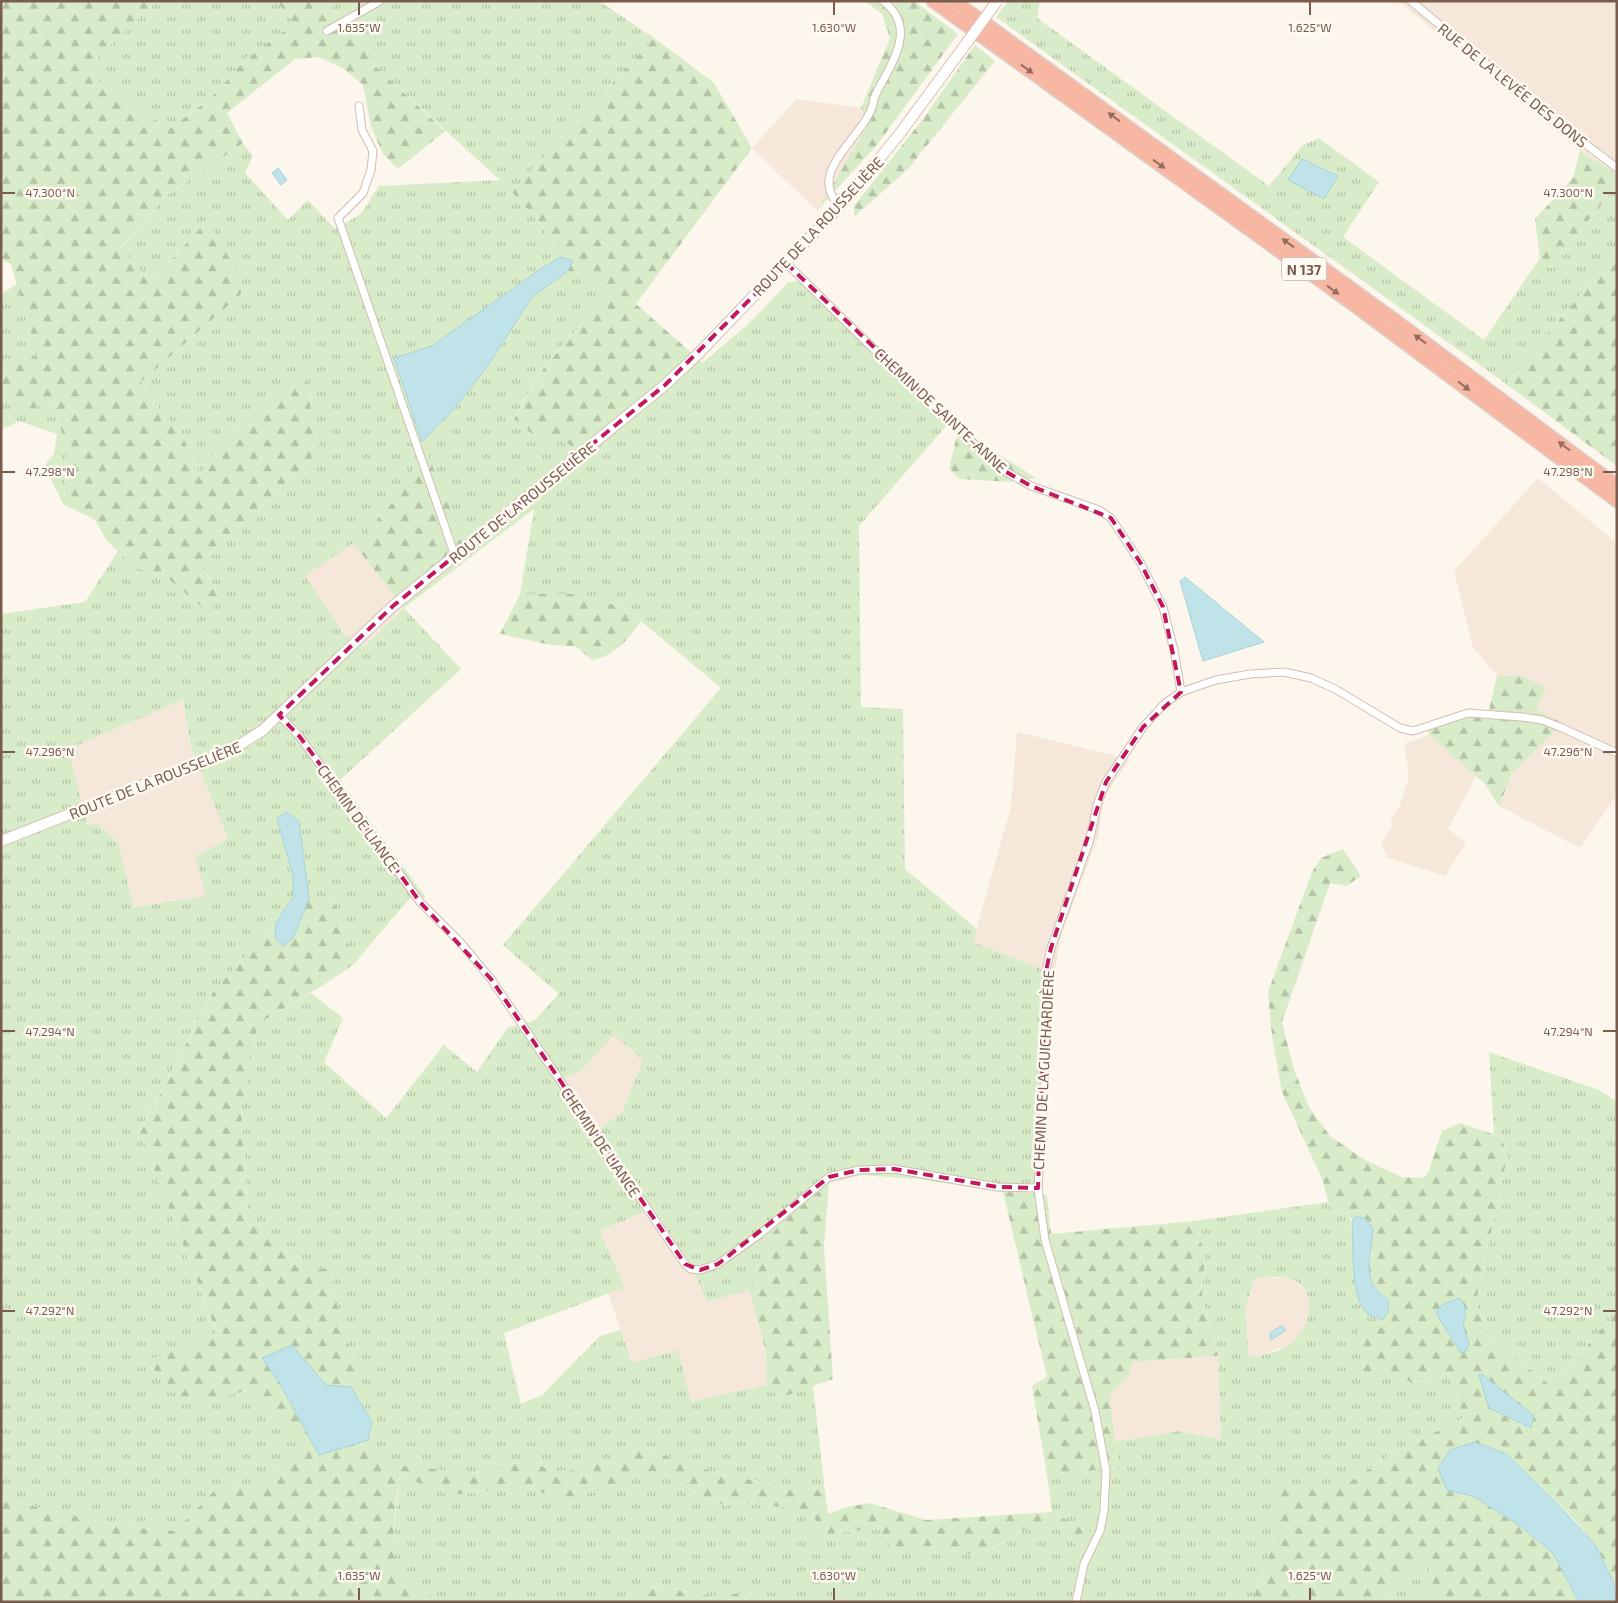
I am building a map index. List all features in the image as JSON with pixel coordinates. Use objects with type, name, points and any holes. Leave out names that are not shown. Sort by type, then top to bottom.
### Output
[{"type":"highway","name":"N 137","points":[[933,1],[1354,305],[1617,502]]},
{"type":"highway","name":"N 137","points":[[954,1],[1396,321],[1617,486]]},
{"type":"street","points":[[327,32],[380,1]]},
{"type":"street","points":[[840,206],[828,187],[829,177],[845,147],[874,107],[874,98],[899,46],[903,31],[895,11],[883,1]]},
{"type":"street","name":"ROUTE DE LA ROUSSELIÈRE","points":[[1,841],[230,751],[252,738],[279,715],[393,606],[665,385],[697,355],[840,206],[898,136],[997,1]]},
{"type":"street","name":"RUE DE LA LEVÉE DES DONS","points":[[1411,1],[1559,124],[1617,168]]},
{"type":"street","points":[[359,106],[362,130],[373,151],[371,170],[364,193],[338,218],[455,556]]},
{"type":"street","name":"CHEMIN DE SAINTE-ANNE","points":[[786,263],[891,366],[1002,469],[1031,486],[1099,510],[1111,518],[1140,562],[1162,607],[1174,650],[1181,692]]},
{"type":"street","name":"CHEMIN DE LA GUICHARDIÈRE","points":[[1076,1602],[1084,1564],[1100,1531],[1105,1504],[1106,1471],[1095,1411],[1045,1240],[1038,1188],[1046,1056],[1046,972],[1051,948],[1089,842],[1098,802],[1106,782],[1143,727],[1164,704],[1181,692],[1216,680],[1250,674],[1284,672],[1311,678],[1400,728],[1413,731],[1468,713],[1522,717],[1542,720],[1617,753]]},
{"type":"street","name":"CHEMIN DE LIANCE","points":[[279,715],[300,737],[420,902],[460,942],[491,979],[680,1257],[691,1269],[700,1270],[718,1264],[760,1234],[829,1177],[851,1172],[894,1169],[997,1187],[1038,1188]]},
{"type":"highlighted area","points":[[786,263],[1001,469],[1031,486],[1111,518],[1140,562],[1163,607],[1181,692],[1143,727],[1106,782],[1051,948],[1046,971],[1038,1188],[997,1187],[894,1169],[859,1170],[829,1177],[718,1264],[700,1270],[685,1264],[491,979],[420,902],[300,737],[279,715],[393,606],[665,385]]},
{"type":"shaded area","points":[[1398,1],[1617,1],[1617,174],[1580,151]]},
{"type":"shaded area","points":[[797,99],[861,108],[869,125],[817,211],[752,148]]},
{"type":"shaded area","points":[[1538,478],[1617,543],[1617,795],[1580,848],[1499,806],[1512,773],[1553,733],[1536,710],[1545,689],[1522,676],[1497,676],[1473,647],[1454,571]]},
{"type":"shaded area","points":[[353,543],[404,608],[365,646],[345,635],[305,576]]},
{"type":"shaded area","points":[[183,700],[191,748],[228,839],[206,896],[132,907],[119,844],[88,825],[68,749]]},
{"type":"shaded area","points":[[1017,732],[1130,759],[1104,797],[1098,838],[1062,933],[1054,974],[973,942],[1011,806]]},
{"type":"shaded area","points":[[1429,735],[1476,776],[1448,829],[1466,843],[1445,876],[1388,858],[1381,843],[1393,826],[1390,821],[1400,805],[1409,776],[1404,744]]},
{"type":"shaded area","points":[[614,1034],[643,1060],[622,1112],[592,1135],[556,1080],[581,1071]]},
{"type":"shaded area","points":[[654,1208],[690,1263],[707,1302],[749,1290],[766,1351],[767,1385],[691,1401],[632,1363],[608,1293],[625,1286],[600,1231]]},
{"type":"shaded area","points":[[1255,1278],[1287,1278],[1303,1287],[1311,1301],[1310,1316],[1292,1343],[1259,1356],[1249,1357],[1245,1309]]},
{"type":"shaded area","points":[[1218,1356],[1221,1439],[1178,1431],[1115,1442],[1109,1396],[1128,1377],[1133,1362]]},
{"type":"green space","points":[[1,1],[157,1],[84,71],[169,129],[210,99],[246,59],[295,23],[276,1],[333,1],[333,6],[377,68],[445,131],[398,169],[383,154],[371,126],[363,85],[344,69],[319,57],[295,59],[227,113],[243,143],[165,197],[121,247],[150,283],[207,221],[240,276],[241,294],[141,382],[152,400],[182,435],[200,475],[234,429],[300,370],[311,388],[310,413],[321,450],[200,562],[219,596],[209,613],[165,576],[134,567],[107,541],[94,519],[64,505],[67,450],[53,403],[14,413],[1,383],[1,371],[38,355],[11,265],[1,258]]},
{"type":"green space","points":[[157,1],[276,1],[295,23],[246,59],[210,99],[169,129],[83,71]]},
{"type":"green space","points":[[333,1],[599,1],[654,38],[512,192],[541,224],[561,257],[539,270],[432,346],[394,358],[423,442],[453,410],[487,367],[532,297],[568,271],[620,289],[585,320],[543,368],[514,418],[532,434],[555,437],[570,445],[587,462],[748,324],[788,283],[808,280],[954,417],[859,526],[861,707],[903,709],[905,869],[977,929],[973,942],[1054,974],[1042,1193],[1003,1192],[918,1179],[861,1175],[829,1183],[782,1222],[768,1239],[749,1290],[707,1302],[690,1263],[653,1208],[600,1231],[625,1287],[504,1333],[521,1404],[542,1395],[600,1336],[621,1330],[632,1363],[678,1350],[691,1401],[767,1385],[780,1398],[813,1386],[825,1491],[726,1476],[644,1449],[625,1453],[611,1464],[588,1463],[570,1471],[554,1472],[533,1462],[512,1464],[490,1472],[458,1473],[410,1465],[389,1471],[368,1440],[372,1422],[351,1387],[358,1371],[340,1320],[331,1269],[299,1269],[248,1210],[241,1109],[258,1024],[311,993],[343,1018],[324,1062],[386,1118],[444,1045],[477,1072],[508,1027],[534,1021],[559,994],[503,945],[721,688],[641,621],[632,610],[577,594],[520,594],[534,509],[472,556],[422,443],[411,454],[415,477],[365,535],[305,576],[345,635],[365,646],[404,608],[461,669],[340,780],[426,898],[409,899],[354,964],[332,896],[309,899],[299,821],[277,819],[293,875],[293,897],[276,923],[213,992],[140,1131],[218,1337],[145,1361],[187,1403],[253,1390],[294,1432],[301,1448],[256,1484],[220,1485],[175,1531],[126,1527],[1,1499],[1,614],[85,602],[118,551],[134,567],[165,576],[209,612],[219,595],[200,562],[321,450],[310,413],[311,388],[300,370],[234,429],[200,475],[182,435],[152,400],[141,382],[241,294],[180,250],[150,283],[121,248],[165,197],[243,143],[253,156],[245,173],[288,220],[308,200],[335,229],[361,214],[379,186],[500,180],[377,68],[333,6]],"holes":[[[183,700],[191,748],[228,839],[195,856],[206,896],[133,907],[119,844],[99,824],[88,825],[68,749]],[[614,1035],[643,1060],[622,1112],[592,1135],[556,1081],[581,1071]]]},
{"type":"green space","points":[[865,1],[914,1],[958,34],[877,145],[817,211],[868,125],[861,108],[890,38],[882,14]]},
{"type":"green space","points":[[1008,1],[1040,1],[1037,18],[1269,186],[1303,145],[1319,138],[1379,182],[1343,237],[1484,340],[1540,258],[1551,268],[1617,184],[1617,250],[1506,384],[996,17]]},
{"type":"green space","points":[[654,38],[714,83],[752,148],[636,304],[703,363],[587,462],[570,445],[555,437],[532,434],[514,419],[543,369],[585,320],[619,289],[568,271],[572,261],[561,257],[541,224],[512,192]]},
{"type":"green space","points":[[975,45],[995,61],[908,169],[854,217],[854,206],[923,119]]},
{"type":"green space","points":[[1580,151],[1617,174],[1617,184],[1551,268],[1540,258],[1535,219],[1573,178]]},
{"type":"green space","points":[[1617,250],[1617,466],[1506,384]]},
{"type":"green space","points":[[17,284],[39,356],[1,371],[1,294]]},
{"type":"green space","points":[[1,383],[14,413],[53,403],[67,450],[64,505],[44,466],[54,454],[57,434],[19,421],[1,430]]},
{"type":"green space","points":[[954,417],[980,442],[1036,478],[1011,482],[960,479],[949,469],[957,435],[947,426]]},
{"type":"green space","points":[[422,442],[472,556],[404,608],[353,543],[365,535],[414,477],[411,454]]},
{"type":"green space","points":[[520,594],[577,594],[632,610],[641,621],[614,651],[592,660],[575,646],[551,645],[500,634]]},
{"type":"green space","points":[[1497,676],[1522,676],[1546,688],[1536,710],[1558,720],[1553,733],[1512,773],[1499,806],[1485,784],[1429,735],[1427,730],[1462,712],[1489,710]]},
{"type":"green space","points":[[1343,849],[1361,876],[1346,886],[1330,883],[1282,1022],[1294,1070],[1309,1107],[1330,1136],[1365,1160],[1402,1177],[1423,1178],[1428,1173],[1442,1131],[1460,1123],[1502,1137],[1507,1158],[1476,1302],[1490,1337],[1552,1387],[1617,1311],[1617,1594],[1610,1573],[1586,1534],[1556,1500],[1506,1454],[1447,1489],[1473,1496],[1519,1525],[1553,1553],[1579,1602],[1422,1602],[1434,1580],[1428,1567],[1415,1562],[1383,1602],[1255,1602],[1256,1587],[1268,1562],[1273,1546],[1275,1513],[1272,1486],[1348,1483],[1397,1451],[1464,1418],[1449,1374],[1413,1384],[1397,1373],[1362,1374],[1357,1327],[1380,1320],[1388,1308],[1388,1300],[1377,1293],[1368,1272],[1372,1252],[1355,1217],[1352,1221],[1348,1212],[1331,1213],[1323,1181],[1282,1092],[1272,1036],[1268,992],[1312,872],[1321,858]]},
{"type":"green space","points":[[332,896],[354,964],[325,984],[258,1024],[241,1109],[248,1210],[299,1269],[331,1269],[340,1320],[358,1371],[351,1387],[326,1385],[292,1345],[262,1358],[280,1384],[319,1454],[368,1440],[389,1470],[410,1465],[458,1473],[490,1472],[512,1464],[533,1462],[554,1472],[570,1471],[588,1463],[611,1463],[625,1453],[644,1449],[726,1476],[825,1491],[828,1514],[848,1507],[869,1503],[926,1520],[1052,1512],[1110,1543],[1095,1559],[1056,1527],[1023,1529],[987,1552],[972,1548],[974,1555],[927,1546],[914,1551],[895,1554],[878,1528],[821,1535],[803,1542],[816,1520],[798,1509],[738,1502],[726,1506],[697,1494],[670,1477],[653,1471],[625,1480],[611,1488],[585,1493],[576,1502],[563,1505],[546,1494],[526,1487],[451,1495],[400,1476],[394,1527],[397,1567],[405,1578],[430,1595],[428,1602],[1,1602],[1,1499],[126,1527],[175,1531],[220,1485],[256,1484],[301,1448],[294,1432],[253,1390],[187,1403],[145,1361],[218,1336],[140,1132],[213,992],[276,923],[276,930],[293,938],[309,899]]},
{"type":"green space","points":[[1489,1052],[1599,1090],[1617,1102],[1617,1311],[1552,1387],[1490,1337],[1476,1302],[1507,1158],[1502,1137],[1494,1134]]},
{"type":"green space","points":[[829,1183],[824,1247],[833,1379],[780,1398],[767,1385],[766,1351],[749,1290],[768,1239],[782,1222]]},
{"type":"green space","points":[[1003,1192],[1042,1193],[1047,1196],[1051,1234],[1194,1221],[1205,1254],[1202,1296],[1218,1356],[1133,1362],[1128,1377],[1109,1396],[1119,1468],[1047,1475],[1032,1386],[1047,1377]]},
{"type":"green space","points":[[1328,1202],[1332,1213],[1348,1212],[1351,1223],[1355,1278],[1360,1302],[1366,1313],[1382,1320],[1397,1373],[1414,1384],[1449,1374],[1464,1418],[1397,1451],[1348,1483],[1273,1487],[1275,1521],[1273,1546],[1268,1562],[1256,1587],[1255,1602],[742,1602],[751,1592],[717,1597],[655,1586],[637,1602],[428,1602],[430,1595],[408,1581],[397,1566],[394,1527],[400,1476],[451,1495],[526,1487],[546,1494],[563,1505],[576,1502],[585,1493],[611,1488],[625,1480],[653,1471],[670,1477],[697,1494],[725,1506],[737,1502],[798,1509],[817,1519],[804,1541],[821,1535],[878,1528],[914,1551],[927,1546],[974,1555],[972,1548],[987,1552],[1023,1529],[1056,1527],[1095,1559],[1110,1543],[1052,1512],[1047,1475],[1119,1468],[1115,1442],[1178,1431],[1221,1439],[1218,1356],[1202,1296],[1205,1254],[1194,1221]],"holes":[[[1282,1277],[1297,1282],[1304,1289],[1310,1306],[1305,1326],[1292,1342],[1272,1352],[1249,1357],[1245,1309],[1255,1278]]]},
{"type":"green space","points":[[1415,1562],[1428,1567],[1434,1580],[1422,1602],[1383,1602]]},
{"type":"green space","points":[[655,1586],[717,1597],[751,1591],[742,1602],[637,1602]]},
{"type":"water","points":[[1302,159],[1338,176],[1324,199],[1288,180]]},
{"type":"water","points":[[278,168],[287,180],[281,185],[272,173]]},
{"type":"water","points":[[561,257],[573,261],[568,271],[532,297],[487,367],[453,410],[422,442],[394,358],[432,346],[539,270]]},
{"type":"water","points":[[1185,577],[1264,642],[1203,661],[1180,581]]},
{"type":"water","points":[[286,812],[299,821],[309,899],[293,938],[283,946],[275,938],[276,923],[293,897],[293,875],[277,819]]},
{"type":"water","points":[[1355,1217],[1365,1218],[1373,1228],[1369,1268],[1370,1277],[1379,1293],[1388,1300],[1388,1312],[1382,1320],[1366,1313],[1357,1293],[1352,1221]]},
{"type":"water","points":[[1459,1298],[1465,1307],[1466,1314],[1463,1325],[1469,1344],[1466,1351],[1461,1353],[1437,1315],[1437,1310],[1444,1304]]},
{"type":"water","points":[[1281,1326],[1286,1330],[1271,1340],[1270,1333]]},
{"type":"water","points":[[292,1345],[326,1385],[351,1387],[372,1422],[368,1440],[319,1455],[280,1384],[262,1358]]},
{"type":"water","points":[[1482,1374],[1534,1416],[1531,1428],[1489,1408],[1479,1375]]},
{"type":"water","points":[[1475,1442],[1506,1454],[1555,1501],[1596,1546],[1613,1581],[1617,1602],[1579,1602],[1553,1553],[1519,1525],[1473,1496],[1447,1490],[1438,1469],[1450,1450]]}]
